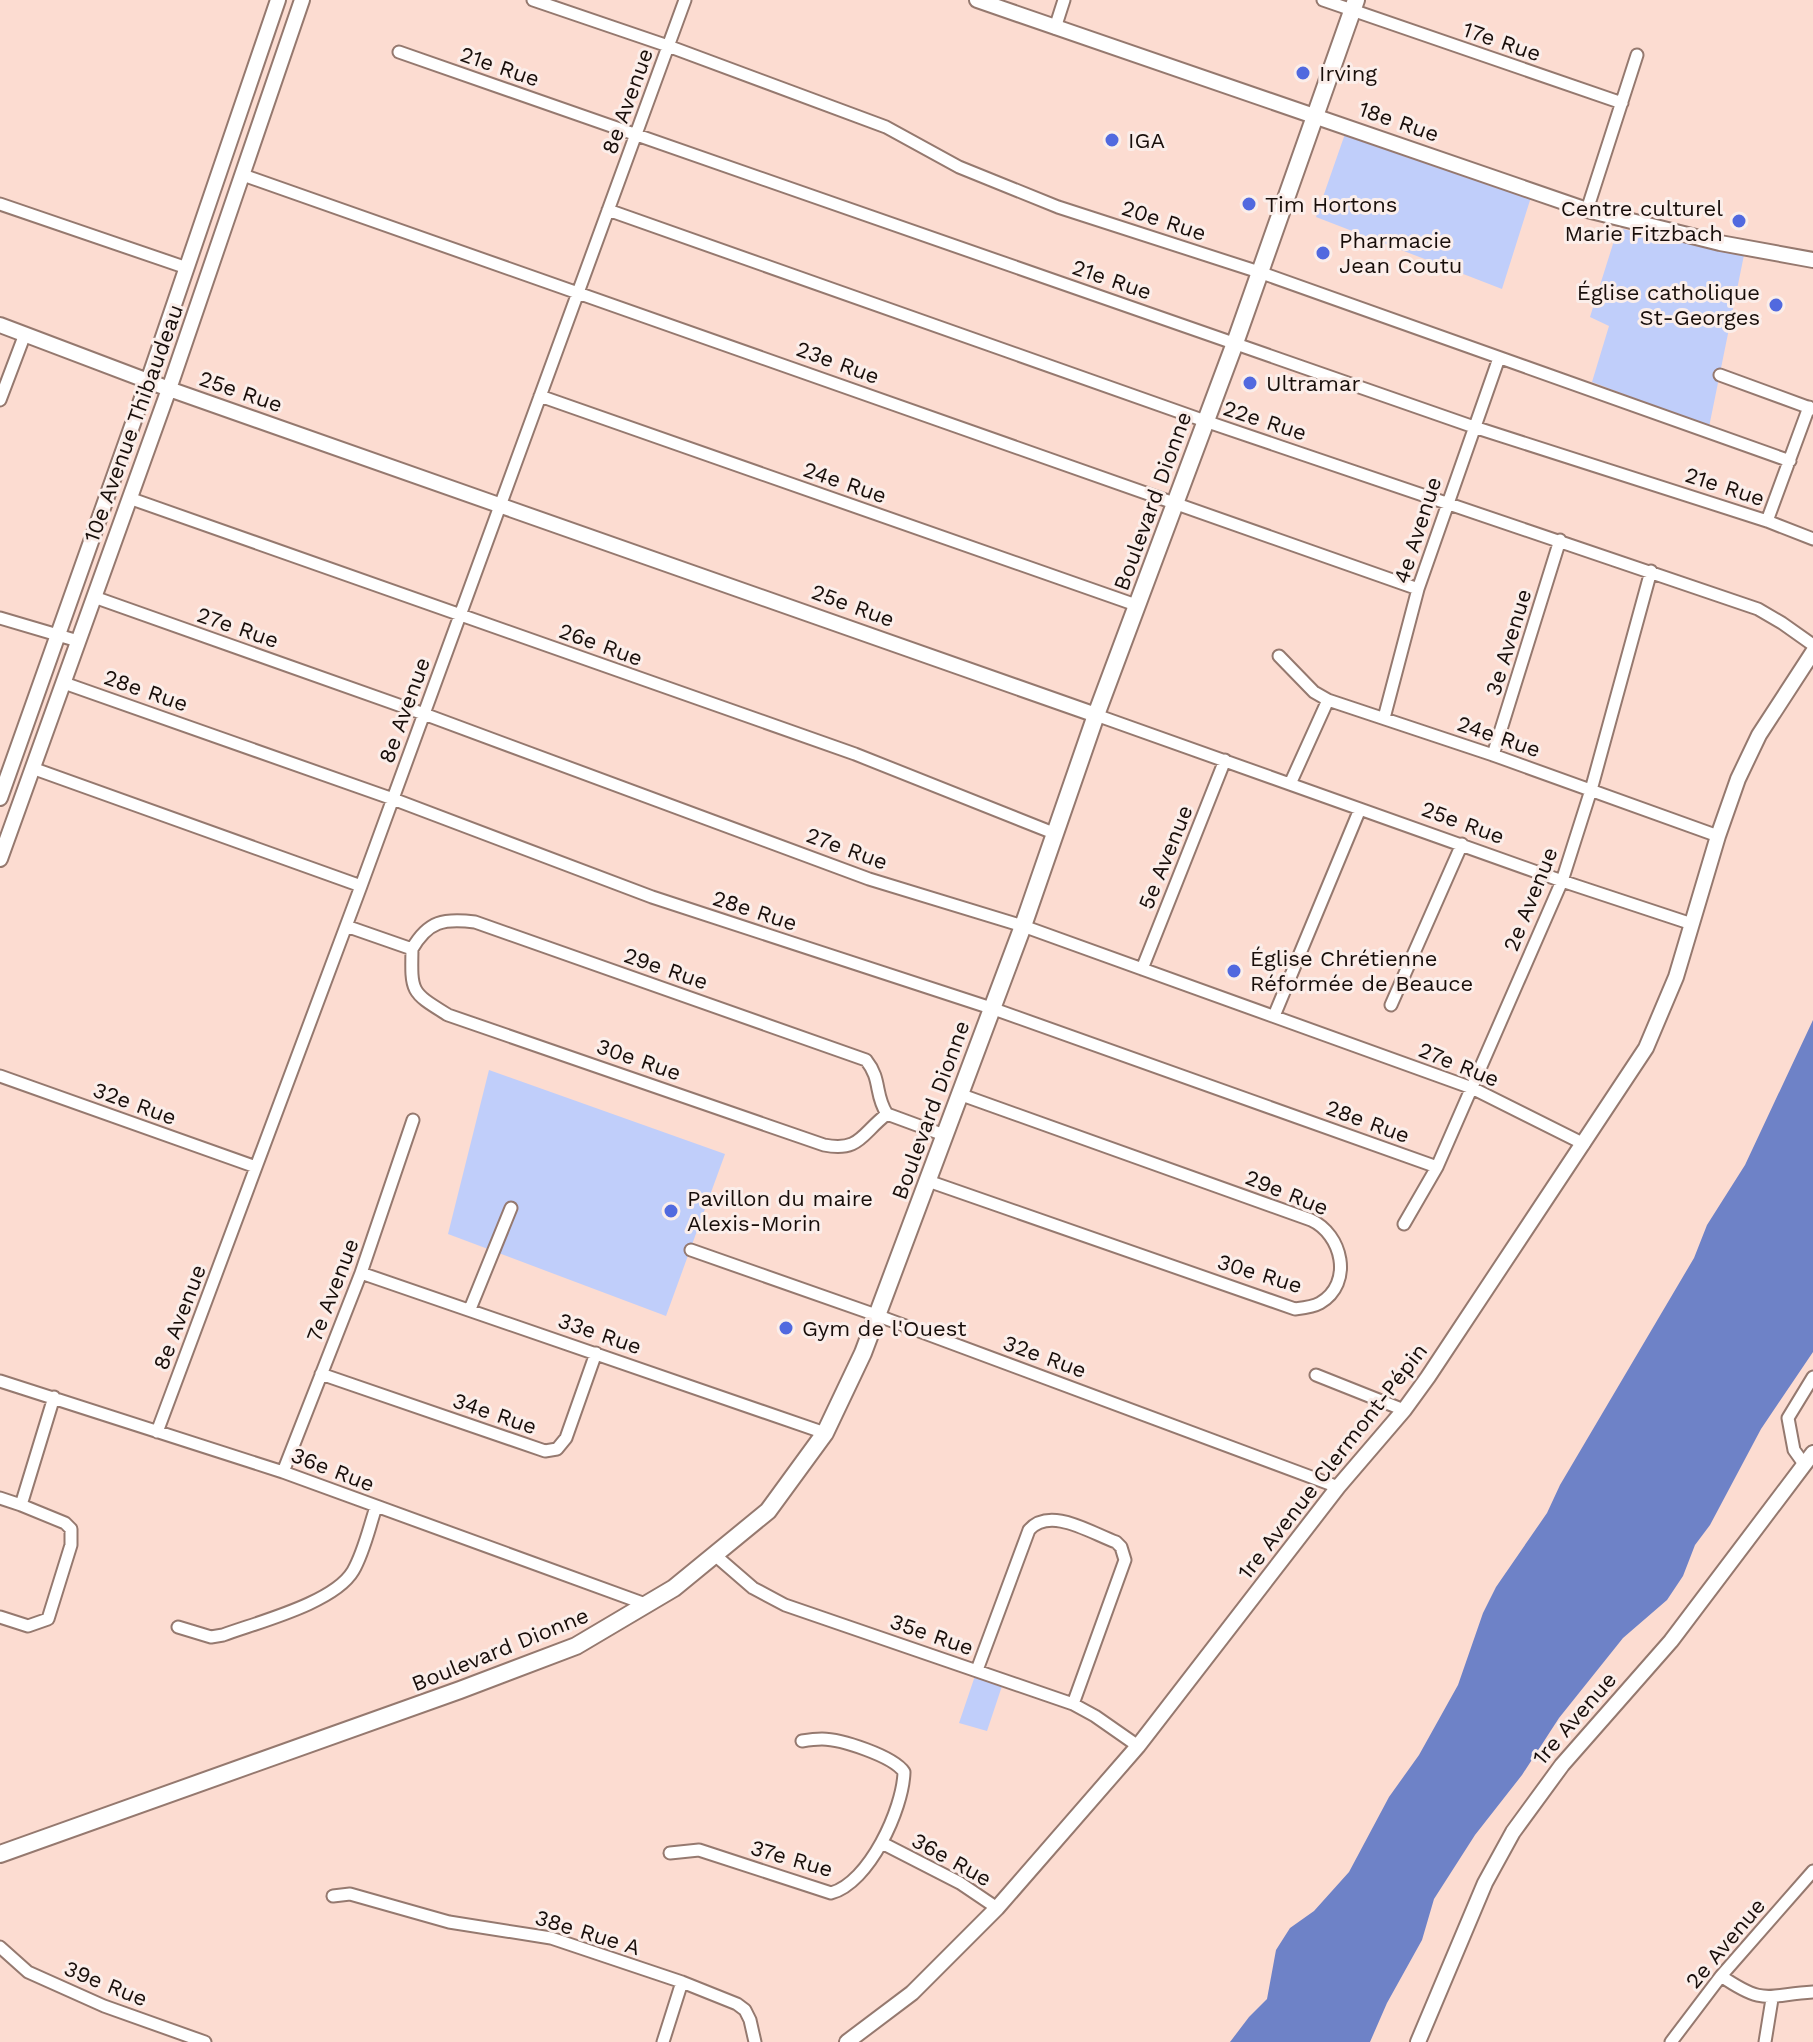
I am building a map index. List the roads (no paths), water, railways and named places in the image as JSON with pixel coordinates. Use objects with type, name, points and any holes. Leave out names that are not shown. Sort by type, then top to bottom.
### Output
[{"type":"main road","name":"Boulevard Dionne","points":[[0,1854],[576,1646],[648,1605],[716,1556],[768,1511],[825,1433],[853,1376],[1023,926],[1096,715],[1235,343],[1354,5]]},
{"type":"street","name":"10e Avenue Thibaudeau","points":[[0,798],[148,381],[278,0]]},
{"type":"street","name":"10e Avenue Thibaudeau","points":[[0,859],[169,389],[302,0]]},
{"type":"street","name":"20e Rue","points":[[533,0],[668,46],[886,127],[959,167],[1058,207],[1259,272],[1790,461]]},
{"type":"street","name":"8e Avenue","points":[[157,1432],[361,886],[685,0]]},
{"type":"street","name":"18e Rue","points":[[977,0],[1587,210],[1720,243],[1813,260]]},
{"type":"street","points":[[1055,28],[1064,0]]},
{"type":"street","name":"17e Rue","points":[[1323,0],[1354,5],[1622,103]]},
{"type":"street","name":"21e Rue","points":[[399,52],[1474,427],[1767,521],[1813,539]]},
{"type":"street","points":[[1587,210],[1637,55]]},
{"type":"street","name":"23e Rue","points":[[243,175],[1418,589]]},
{"type":"street","points":[[0,204],[187,268]]},
{"type":"street","name":"22e Rue","points":[[608,210],[1205,421],[1758,609],[1813,645]]},
{"type":"street","name":"25e Rue","points":[[0,325],[169,389],[1562,881],[1692,924]]},
{"type":"street","points":[[0,400],[25,334]]},
{"type":"street","name":"4e Avenue","points":[[1384,718],[1418,589],[1499,358]]},
{"type":"street","points":[[1720,375],[1811,408],[1767,521]]},
{"type":"street","name":"24e Rue","points":[[540,396],[1136,605]]},
{"type":"street","name":"26e Rue","points":[[129,498],[855,754],[1056,834]]},
{"type":"street","name":"3e Avenue","points":[[1493,755],[1560,540]]},
{"type":"street","name":"2e Avenue","points":[[1404,1224],[1437,1167],[1562,881],[1591,790],[1651,571]]},
{"type":"street","name":"27e Rue","points":[[94,597],[424,714],[869,879],[1023,926],[1472,1088],[1584,1144]]},
{"type":"street","points":[[0,618],[78,641]]},
{"type":"street","name":"1re Avenue Clermont-Pépin","points":[[847,2042],[912,1993],[997,1908],[1138,1746],[1338,1487],[1404,1410],[1637,1065],[1654,1033],[1676,977],[1738,779],[1759,735],[1813,652]]},
{"type":"street","name":"24e Rue","points":[[1279,656],[1314,692],[1328,700],[1718,836]]},
{"type":"street","name":"28e Rue","points":[[64,683],[393,799],[652,897],[991,1008],[1437,1167]]},
{"type":"street","points":[[1290,784],[1328,700]]},
{"type":"street","name":"5e Avenue","points":[[1142,969],[1225,760]]},
{"type":"street","points":[[32,768],[361,886]]},
{"type":"street","points":[[1274,1016],[1360,809]]},
{"type":"street","points":[[1391,1005],[1462,844]]},
{"type":"street","name":"29e Rue","points":[[412,949],[419,936],[434,924],[454,919],[490,927],[866,1060],[877,1073],[878,1091],[887,1114]]},
{"type":"street","points":[[346,926],[412,949]]},
{"type":"street","name":"30e Rue","points":[[412,949],[411,977],[418,996],[448,1015],[824,1145],[843,1148],[856,1143],[887,1114]]},
{"type":"street","name":"32e Rue","points":[[0,1076],[256,1167]]},
{"type":"street","name":"29e Rue","points":[[959,1094],[1311,1220],[1330,1231],[1340,1254],[1341,1275]]},
{"type":"street","points":[[887,1114],[944,1135]]},
{"type":"street","name":"7e Avenue","points":[[283,1472],[361,1273],[413,1120]]},
{"type":"street","name":"30e Rue","points":[[928,1181],[1295,1309],[1320,1303],[1329,1296],[1341,1275]]},
{"type":"street","points":[[470,1309],[511,1208]]},
{"type":"street","name":"32e Rue","points":[[691,1250],[876,1315],[1338,1487]]},
{"type":"street","name":"33e Rue","points":[[361,1273],[825,1433]]},
{"type":"street","name":"34e Rue","points":[[321,1374],[545,1451],[557,1449],[566,1438],[596,1353]]},
{"type":"street","points":[[1316,1375],[1404,1410]]},
{"type":"street","points":[[1809,1458],[1794,1450],[1788,1418],[1813,1377]]},
{"type":"street","name":"36e Rue","points":[[0,1381],[283,1472],[648,1605]]},
{"type":"street","points":[[21,1505],[54,1397]]},
{"type":"street","name":"1re Avenue","points":[[1418,2042],[1485,1883],[1513,1832],[1562,1765],[1671,1641],[1809,1458]]},
{"type":"street","points":[[0,1498],[65,1523],[71,1529],[71,1545],[48,1619],[28,1626],[0,1617]]},
{"type":"street","points":[[178,1627],[211,1637],[223,1635],[326,1597],[343,1585],[353,1571],[376,1507]]},
{"type":"street","points":[[977,1670],[1024,1540],[1035,1524],[1047,1519],[1064,1522],[1116,1542],[1124,1554],[1123,1568],[1073,1704]]},
{"type":"street","name":"35e Rue","points":[[716,1556],[753,1588],[785,1605],[1073,1704],[1138,1746]]},
{"type":"street","name":"36e Rue","points":[[802,1741],[824,1738],[836,1741],[888,1758],[901,1767],[904,1772],[903,1788],[882,1843],[960,1883],[997,1908]]},
{"type":"street","name":"37e Rue","points":[[670,1853],[699,1850],[831,1893],[852,1883],[882,1843]]},
{"type":"street","name":"2e Avenue","points":[[1671,2042],[1721,1976],[1811,1878]]},
{"type":"street","name":"38e Rue A","points":[[333,1896],[350,1894],[449,1922],[551,1938],[682,1982],[745,2010],[755,2042]]},
{"type":"street","name":"39e Rue","points":[[0,1947],[28,1972],[104,2006],[205,2042]]},
{"type":"street","points":[[1721,1976],[1741,1990],[1772,1999],[1813,1992]]},
{"type":"street","points":[[663,2042],[682,1982]]},
{"type":"street","points":[[1765,2042],[1772,1999]]},
{"type":"water","points":[[1813,1020],[1813,1352],[1761,1429],[1710,1525],[1695,1545],[1683,1576],[1667,1600],[1623,1638],[1559,1718],[1522,1775],[1475,1835],[1434,1899],[1422,1940],[1387,2003],[1370,2042],[1230,2042],[1267,1999],[1276,1950],[1290,1928],[1314,1911],[1349,1872],[1389,1797],[1419,1755],[1458,1685],[1483,1613],[1496,1587],[1547,1513],[1560,1485],[1694,1258],[1707,1225],[1745,1165]]},
{"type":"place","name":"Irving","points":[[1303,73]]},
{"type":"place","name":"IGA","points":[[1112,140]]},
{"type":"place","name":"Tim Hortons","points":[[1249,204]]},
{"type":"place","name":"Centre culturel Marie Fitzbach","points":[[1739,221]]},
{"type":"place","name":"Pharmacie Jean Coutu","points":[[1323,253]]},
{"type":"place","name":"Église catholique St-Georges","points":[[1776,305]]},
{"type":"place","name":"Ultramar","points":[[1250,383]]},
{"type":"place","name":"Église Chrétienne Réformée de Beauce","points":[[1234,971]]},
{"type":"place","name":"Pavillon du maire Alexis-Morin","points":[[671,1211]]},
{"type":"place","name":"Gym de l'Ouest","points":[[786,1328]]}]
